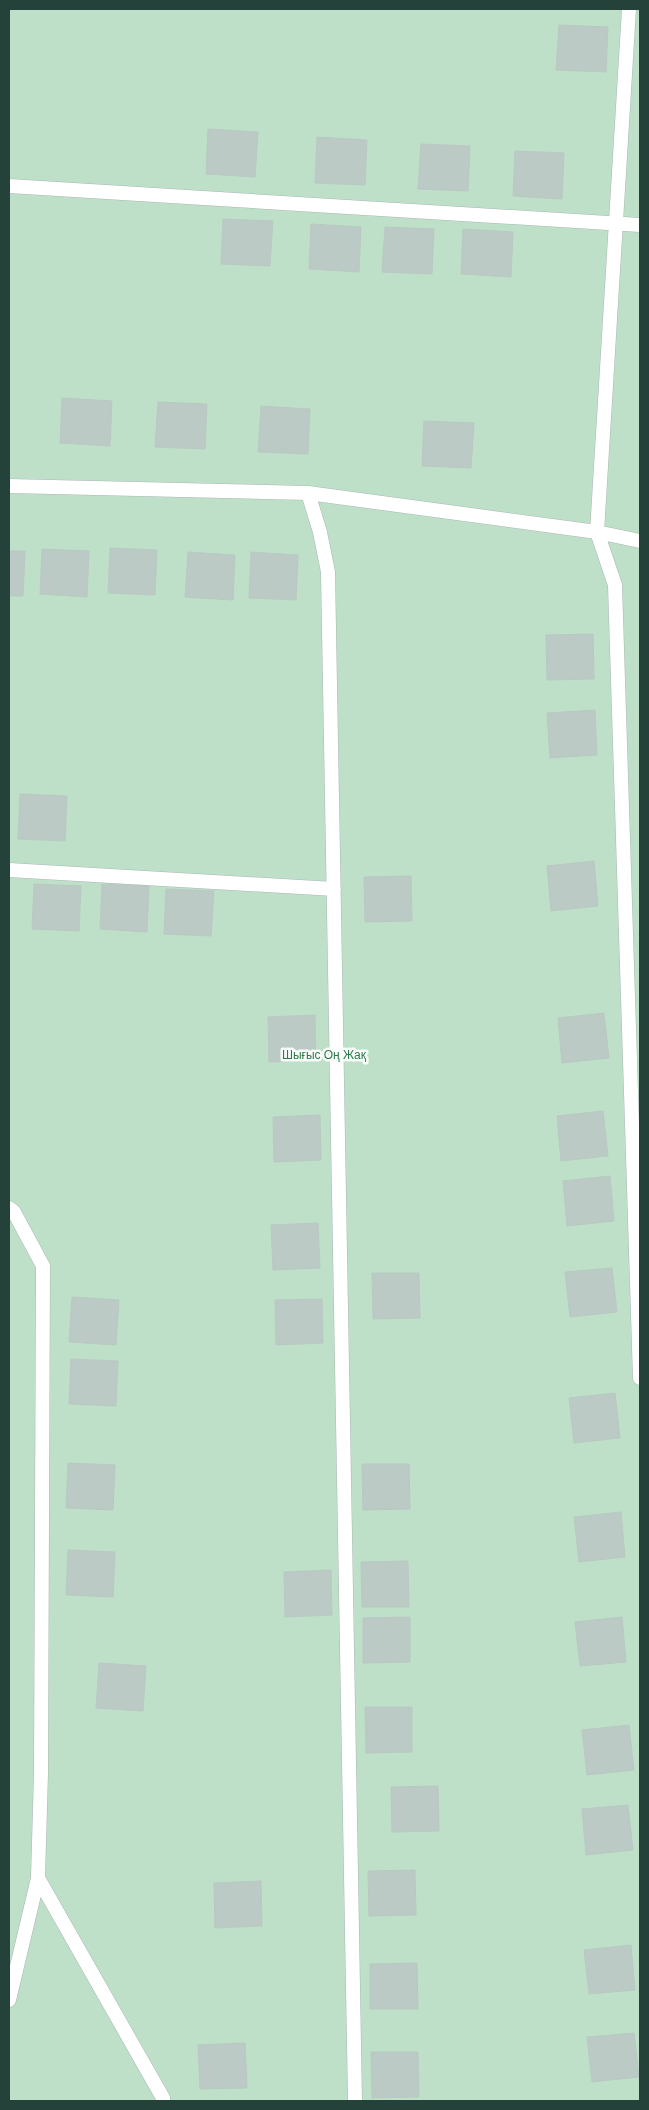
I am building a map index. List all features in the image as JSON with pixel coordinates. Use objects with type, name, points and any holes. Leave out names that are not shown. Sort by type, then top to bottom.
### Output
[{"type":"lane","points":[[629,9],[597,532],[614,585],[640,1378]]},
{"type":"lane","points":[[9,186],[640,225]]},
{"type":"lane","points":[[9,486],[308,493],[597,532],[640,541]]},
{"type":"lane","points":[[308,493],[320,532],[328,572],[355,2101]]},
{"type":"lane","points":[[9,870],[334,889]]},
{"type":"lane","points":[[9,1208],[14,1212],[43,1266],[41,1773],[38,1878],[9,2000]]},
{"type":"lane","points":[[38,1878],[163,2101]]},
{"type":"green space","name":"Шығыс Оң Жақ","points":[[9,9],[640,9],[640,2101],[9,2101]]},
{"type":"building","points":[[559,25],[608,27],[606,72],[556,70]]},
{"type":"building","points":[[208,129],[258,132],[255,177],[206,174]]},
{"type":"building","points":[[317,137],[367,140],[365,185],[315,183]]},
{"type":"building","points":[[421,144],[470,146],[468,191],[418,189]]},
{"type":"building","points":[[515,151],[564,153],[562,199],[513,196]]},
{"type":"building","points":[[223,219],[273,221],[270,266],[221,264]]},
{"type":"building","points":[[311,224],[361,227],[359,272],[309,269]]},
{"type":"building","points":[[385,227],[434,229],[432,274],[382,272]]},
{"type":"building","points":[[463,229],[513,232],[511,277],[461,274]]},
{"type":"building","points":[[62,398],[112,401],[110,446],[60,443]]},
{"type":"building","points":[[158,402],[207,404],[205,449],[155,447]]},
{"type":"building","points":[[261,406],[310,409],[308,454],[258,452]]},
{"type":"building","points":[[424,421],[474,423],[471,468],[422,466]]},
{"type":"building","points":[[110,548],[157,550],[155,595],[108,593]]},
{"type":"building","points":[[42,549],[89,551],[87,597],[40,594]]},
{"type":"building","points":[[9,551],[25,551],[23,596],[9,596]]},
{"type":"building","points":[[188,552],[235,555],[233,600],[185,597]]},
{"type":"building","points":[[251,552],[298,555],[296,600],[249,598]]},
{"type":"building","points":[[593,634],[594,679],[547,680],[546,635]]},
{"type":"building","points":[[595,710],[597,755],[550,758],[547,713]]},
{"type":"building","points":[[20,794],[67,796],[65,841],[18,839]]},
{"type":"building","points":[[594,861],[598,906],[551,911],[547,866]]},
{"type":"building","points":[[411,876],[412,921],[365,922],[364,877]]},
{"type":"building","points":[[34,884],[81,886],[79,931],[32,929]]},
{"type":"building","points":[[102,884],[149,886],[147,932],[100,929]]},
{"type":"building","points":[[166,889],[214,891],[211,936],[164,934]]},
{"type":"building","points":[[604,1013],[609,1058],[562,1063],[558,1018]]},
{"type":"building","points":[[315,1015],[316,1060],[269,1062],[268,1017]]},
{"type":"building","points":[[603,1111],[608,1156],[561,1161],[557,1116]]},
{"type":"building","points":[[320,1115],[321,1160],[274,1162],[273,1117]]},
{"type":"building","points":[[610,1176],[614,1221],[567,1226],[563,1181]]},
{"type":"building","points":[[318,1223],[320,1268],[273,1270],[271,1225]]},
{"type":"building","points":[[612,1268],[617,1312],[570,1317],[565,1272]]},
{"type":"building","points":[[372,1273],[419,1273],[420,1318],[373,1319]]},
{"type":"building","points":[[72,1297],[119,1300],[116,1345],[69,1342]]},
{"type":"building","points":[[322,1299],[323,1343],[276,1345],[275,1300]]},
{"type":"building","points":[[71,1359],[118,1361],[116,1406],[69,1404]]},
{"type":"building","points":[[615,1393],[620,1438],[574,1443],[569,1398]]},
{"type":"building","points":[[68,1463],[115,1465],[113,1510],[66,1508]]},
{"type":"building","points":[[362,1464],[409,1464],[410,1509],[363,1510]]},
{"type":"building","points":[[621,1512],[625,1557],[579,1562],[574,1517]]},
{"type":"building","points":[[68,1550],[115,1552],[113,1597],[66,1595]]},
{"type":"building","points":[[408,1561],[409,1607],[362,1607],[361,1562]]},
{"type":"building","points":[[331,1570],[332,1615],[285,1617],[284,1572]]},
{"type":"building","points":[[410,1617],[410,1662],[363,1663],[363,1618]]},
{"type":"building","points":[[622,1617],[626,1662],[580,1666],[575,1622]]},
{"type":"building","points":[[99,1663],[146,1666],[143,1711],[96,1708]]},
{"type":"building","points":[[365,1707],[412,1707],[412,1752],[366,1753]]},
{"type":"building","points":[[629,1725],[634,1770],[587,1775],[582,1730]]},
{"type":"building","points":[[438,1786],[439,1831],[392,1832],[391,1787]]},
{"type":"building","points":[[628,1805],[633,1850],[586,1855],[582,1809]]},
{"type":"building","points":[[415,1870],[416,1915],[369,1916],[368,1871]]},
{"type":"building","points":[[261,1881],[262,1926],[215,1928],[214,1883]]},
{"type":"building","points":[[631,1945],[635,1990],[589,1994],[584,1950]]},
{"type":"building","points":[[417,1963],[418,2009],[370,2009],[370,1964]]},
{"type":"building","points":[[634,2033],[639,2077],[592,2082],[587,2037]]},
{"type":"building","points":[[245,2043],[247,2088],[200,2089],[198,2045]]},
{"type":"building","points":[[371,2052],[418,2052],[419,2097],[372,2098]]}]
